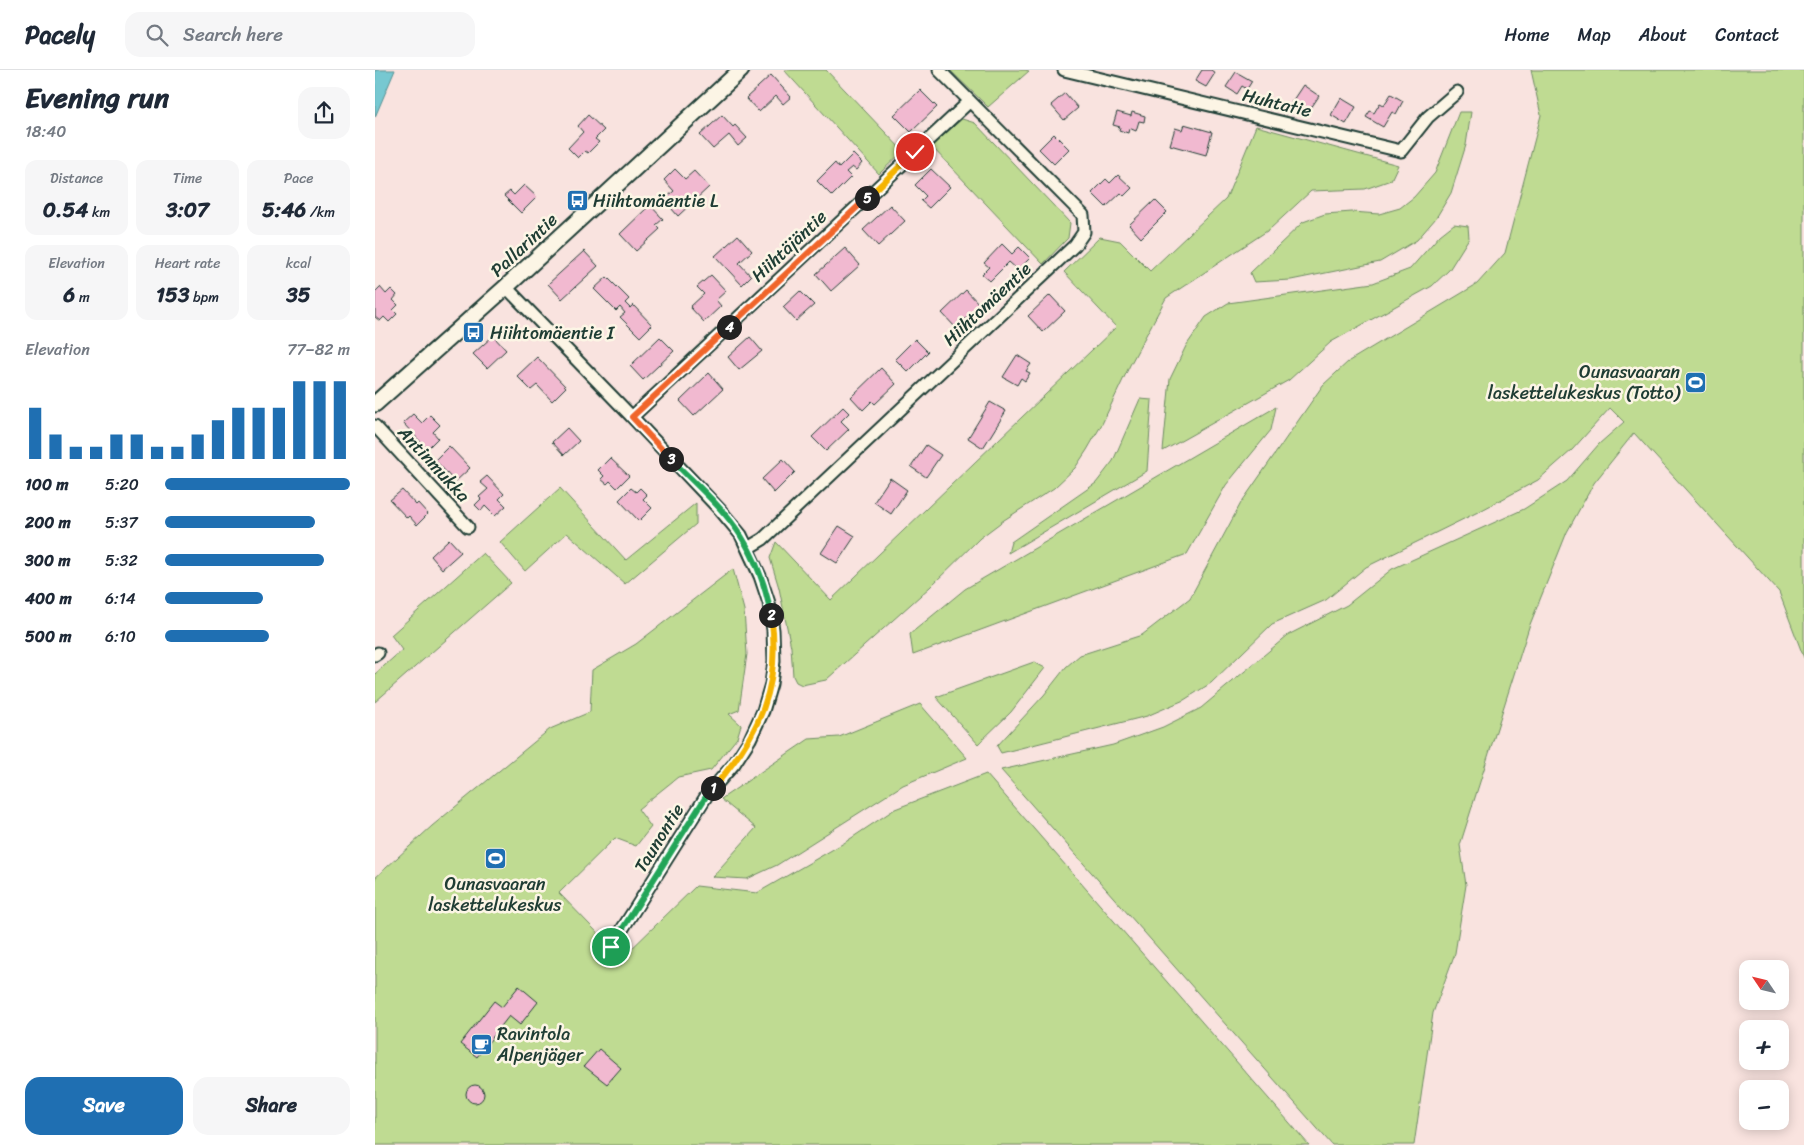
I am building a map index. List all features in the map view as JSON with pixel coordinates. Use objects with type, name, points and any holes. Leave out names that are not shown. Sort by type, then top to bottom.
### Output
[{"type":"street","name":"Pallarintie","points":[[375,404],[506,287],[741,70]]},
{"type":"street","name":"Hiihtomäentie","points":[[748,548],[763,539],[1075,245],[1084,232],[1083,215],[939,70]]},
{"type":"street","name":"Huhtatie","points":[[1064,70],[1401,151],[1428,117],[1457,92]]},
{"type":"street","name":"Hiihtäjäntie","points":[[632,417],[970,101]]},
{"type":"street","name":"Taunontie","points":[[506,287],[632,417],[741,534],[760,576],[769,603],[773,630],[774,661],[771,684],[763,711],[750,739],[734,764],[707,795],[611,947]]},
{"type":"street","name":"Antinmukka","points":[[375,426],[468,527]]},
{"type":"green space","points":[[784,70],[826,70],[903,151],[879,174]]},
{"type":"green space","points":[[950,70],[1025,70],[1029,71],[988,107]]},
{"type":"green space","points":[[1531,70],[1804,70],[1804,658],[1779,592],[1634,433],[1594,483],[1567,532],[1529,627],[1460,845],[1466,885],[1455,953],[1433,1013],[1414,1145],[1332,1145],[1001,770],[1113,745],[1163,727],[1201,708],[1288,635],[1347,605],[1392,569],[1524,509],[1567,481],[1599,444],[1624,422],[1610,408],[1572,450],[1538,480],[1366,567],[1326,600],[1272,624],[1211,683],[1184,700],[1147,716],[1001,753],[997,746],[1044,695],[1066,667],[1080,655],[1142,635],[1190,598],[1241,503],[1323,385],[1349,361],[1477,284],[1505,253],[1541,115]]},
{"type":"green space","points":[[1459,112],[1471,112],[1466,145],[1451,193],[1436,218],[1417,240],[1380,262],[1291,280],[1254,282],[1250,273],[1303,222],[1325,214],[1352,212],[1379,214],[1400,208],[1414,197],[1435,173]]},
{"type":"green space","points":[[962,119],[975,123],[1070,223],[1068,238],[1043,264],[931,146]]},
{"type":"green space","points":[[1256,126],[1398,165],[1391,180],[1365,189],[1311,191],[1270,229],[1166,298],[1130,365],[1102,424],[1075,468],[1054,488],[980,538],[930,587],[826,680],[802,685],[796,682],[793,676],[791,647],[779,588],[770,558],[776,542],[831,600],[1116,327],[1064,272],[1100,237],[1120,241],[1150,271],[1226,199]]},
{"type":"green space","points":[[1454,224],[1468,226],[1469,238],[1449,270],[1432,286],[1331,342],[1289,380],[1163,451],[1170,379],[1186,346],[1206,317],[1228,303],[1373,283],[1410,269],[1440,235]]},
{"type":"green space","points":[[1140,399],[1152,400],[1147,471],[1008,553],[1011,542],[1096,483],[1113,461]]},
{"type":"green space","points":[[1276,407],[1271,430],[1226,485],[1187,554],[913,655],[910,634],[965,589]]},
{"type":"green space","points":[[560,488],[626,560],[696,503],[696,524],[625,584],[567,533],[525,571],[500,542]]},
{"type":"green space","points":[[483,553],[511,583],[375,702],[375,674],[402,650],[391,635]]},
{"type":"green space","name":"Ounasvaaran laskettelukeskus","points":[[733,569],[744,610],[747,654],[739,710],[729,714],[741,725],[737,738],[711,770],[678,777],[638,809],[651,827],[636,846],[615,838],[559,893],[622,958],[696,886],[757,893],[844,843],[895,809],[986,774],[1309,1145],[375,1145],[375,878],[432,826],[550,729],[590,712],[592,670],[636,644]]},
{"type":"green space","points":[[1034,662],[1045,668],[1011,712],[978,744],[936,697]]},
{"type":"green space","points":[[920,704],[967,758],[903,785],[777,865],[747,879],[712,877],[756,828],[721,799],[809,739],[839,737]]},
{"type":"water","points":[[375,70],[395,70],[375,117]]},
{"type":"building","points":[[1202,70],[1211,70],[1215,73],[1206,87],[1195,81]]},
{"type":"building","points":[[1236,72],[1252,81],[1247,89],[1242,86],[1237,94],[1226,87]]},
{"type":"building","points":[[771,75],[791,97],[783,104],[776,96],[759,112],[746,98]]},
{"type":"building","points":[[1303,85],[1319,96],[1307,114],[1291,103]]},
{"type":"building","points":[[920,90],[937,107],[911,132],[894,115]]},
{"type":"building","points":[[1065,93],[1078,108],[1064,120],[1051,105]]},
{"type":"building","points":[[1391,94],[1403,101],[1396,114],[1392,112],[1383,127],[1366,117],[1370,111],[1374,113],[1380,103],[1384,105]]},
{"type":"building","points":[[1341,98],[1356,107],[1346,124],[1331,115]]},
{"type":"building","points":[[1117,112],[1131,116],[1132,112],[1145,116],[1144,122],[1139,121],[1136,131],[1129,128],[1128,133],[1119,130],[1120,127],[1113,125]]},
{"type":"building","points":[[588,115],[604,130],[595,139],[599,142],[588,153],[585,151],[578,158],[568,148],[583,132],[578,126]]},
{"type":"building","points":[[722,115],[747,138],[738,146],[729,135],[713,149],[700,135]]},
{"type":"building","points":[[1184,124],[1212,132],[1206,155],[1170,145],[1175,128],[1182,130]]},
{"type":"building","points":[[1054,134],[1069,149],[1054,164],[1039,149]]},
{"type":"building","points":[[853,154],[862,163],[856,170],[852,167],[846,172],[851,177],[832,196],[817,181],[835,163],[839,168]]},
{"type":"building","points":[[675,169],[685,179],[694,171],[709,187],[678,216],[664,200],[674,191],[664,180]]},
{"type":"building","points":[[931,169],[950,187],[929,208],[921,201],[926,196],[915,185]]},
{"type":"building","points":[[1118,175],[1132,188],[1124,196],[1121,193],[1106,207],[1092,193],[1106,179],[1110,183]]},
{"type":"building","points":[[524,185],[537,197],[521,213],[504,196],[510,191],[514,195]]},
{"type":"building","points":[[1155,200],[1167,212],[1141,238],[1129,225]]},
{"type":"building","points":[[650,205],[663,219],[656,225],[660,229],[636,251],[620,234]]},
{"type":"building","points":[[890,205],[905,221],[878,246],[863,230]]},
{"type":"building","points":[[738,235],[752,251],[739,263],[751,276],[742,285],[715,256]]},
{"type":"building","points":[[1002,244],[1012,254],[1019,247],[1030,258],[1018,270],[1009,262],[990,281],[982,274],[989,267],[984,263]]},
{"type":"building","points":[[845,248],[860,265],[831,291],[816,274]]},
{"type":"building","points":[[584,251],[598,266],[562,299],[548,284]]},
{"type":"building","points":[[711,275],[726,291],[716,300],[721,306],[704,322],[690,307],[704,294],[697,287]]},
{"type":"building","points":[[607,277],[629,299],[625,303],[630,308],[633,305],[652,325],[640,337],[620,317],[625,313],[620,307],[616,311],[594,289]]},
{"type":"building","points":[[380,287],[386,294],[391,289],[397,295],[393,300],[398,305],[393,310],[397,314],[389,322],[384,317],[380,321],[375,317],[375,292]]},
{"type":"building","points":[[966,290],[980,305],[956,328],[942,313]]},
{"type":"building","points":[[800,291],[814,305],[796,321],[783,307]]},
{"type":"building","points":[[1050,295],[1065,311],[1043,332],[1028,316]]},
{"type":"building","points":[[493,336],[506,350],[487,368],[473,354]]},
{"type":"building","points":[[660,337],[674,351],[643,380],[630,366]]},
{"type":"building","points":[[750,337],[762,351],[739,370],[728,357]]},
{"type":"building","points":[[915,339],[928,352],[908,372],[895,359]]},
{"type":"building","points":[[1017,355],[1031,364],[1026,371],[1030,373],[1025,381],[1021,378],[1017,385],[1003,377]]},
{"type":"building","points":[[537,357],[566,387],[552,401],[537,385],[531,390],[517,376]]},
{"type":"building","points":[[881,368],[896,384],[875,404],[872,401],[863,410],[851,397]]},
{"type":"building","points":[[709,373],[723,389],[694,416],[680,401]]},
{"type":"building","points":[[990,402],[1006,411],[983,448],[968,438]]},
{"type":"building","points":[[843,407],[849,413],[841,421],[849,429],[826,451],[812,437]]},
{"type":"building","points":[[413,414],[422,423],[430,415],[440,425],[433,432],[438,438],[427,449],[403,423]]},
{"type":"building","points":[[567,428],[579,441],[564,455],[552,442]]},
{"type":"building","points":[[926,445],[941,455],[926,477],[911,467]]},
{"type":"building","points":[[449,446],[470,468],[455,482],[435,460]]},
{"type":"building","points":[[610,458],[629,476],[617,488],[610,481],[607,484],[601,479],[604,476],[598,470]]},
{"type":"building","points":[[783,459],[795,472],[774,493],[762,479]]},
{"type":"building","points":[[487,476],[504,494],[499,499],[506,506],[495,516],[485,506],[481,511],[475,505],[481,499],[479,497],[488,489],[480,482]]},
{"type":"building","points":[[890,478],[907,490],[891,514],[874,502]]},
{"type":"building","points":[[631,488],[636,492],[640,488],[647,495],[643,499],[652,508],[639,521],[619,500]]},
{"type":"building","points":[[402,490],[416,505],[418,503],[428,514],[417,525],[409,516],[407,518],[390,500]]},
{"type":"building","points":[[839,526],[855,536],[837,563],[821,553]]},
{"type":"building","points":[[449,539],[461,552],[442,569],[431,556]]},
{"type":"building","points":[[519,986],[538,1002],[520,1025],[509,1016],[477,1057],[460,1044],[494,1001],[502,1007]]},
{"type":"building","points":[[599,1049],[621,1068],[607,1084],[584,1066]]},
{"type":"building","points":[[475,1085],[481,1088],[484,1094],[481,1100],[475,1103],[469,1100],[466,1094],[469,1088]]},
{"type":"place","name":"Hiihtomäentie L","points":[[577,201]]},
{"type":"place","name":"Hiihtomäentie I","points":[[474,333]]},
{"type":"place","name":"Ounasvaaran laskettelukeskus (Totto)","points":[[1696,382]]},
{"type":"place","name":"Ounasvaaran laskettelukeskus","points":[[495,859]]},
{"type":"place","name":"Ravintola Alpenjäger","points":[[481,1044]]},
{"type":"route","points":[[611,947],[707,795],[734,764],[750,739],[763,711],[771,684],[774,661],[773,630],[769,603],[760,576],[741,534],[632,417],[915,152]]}]
